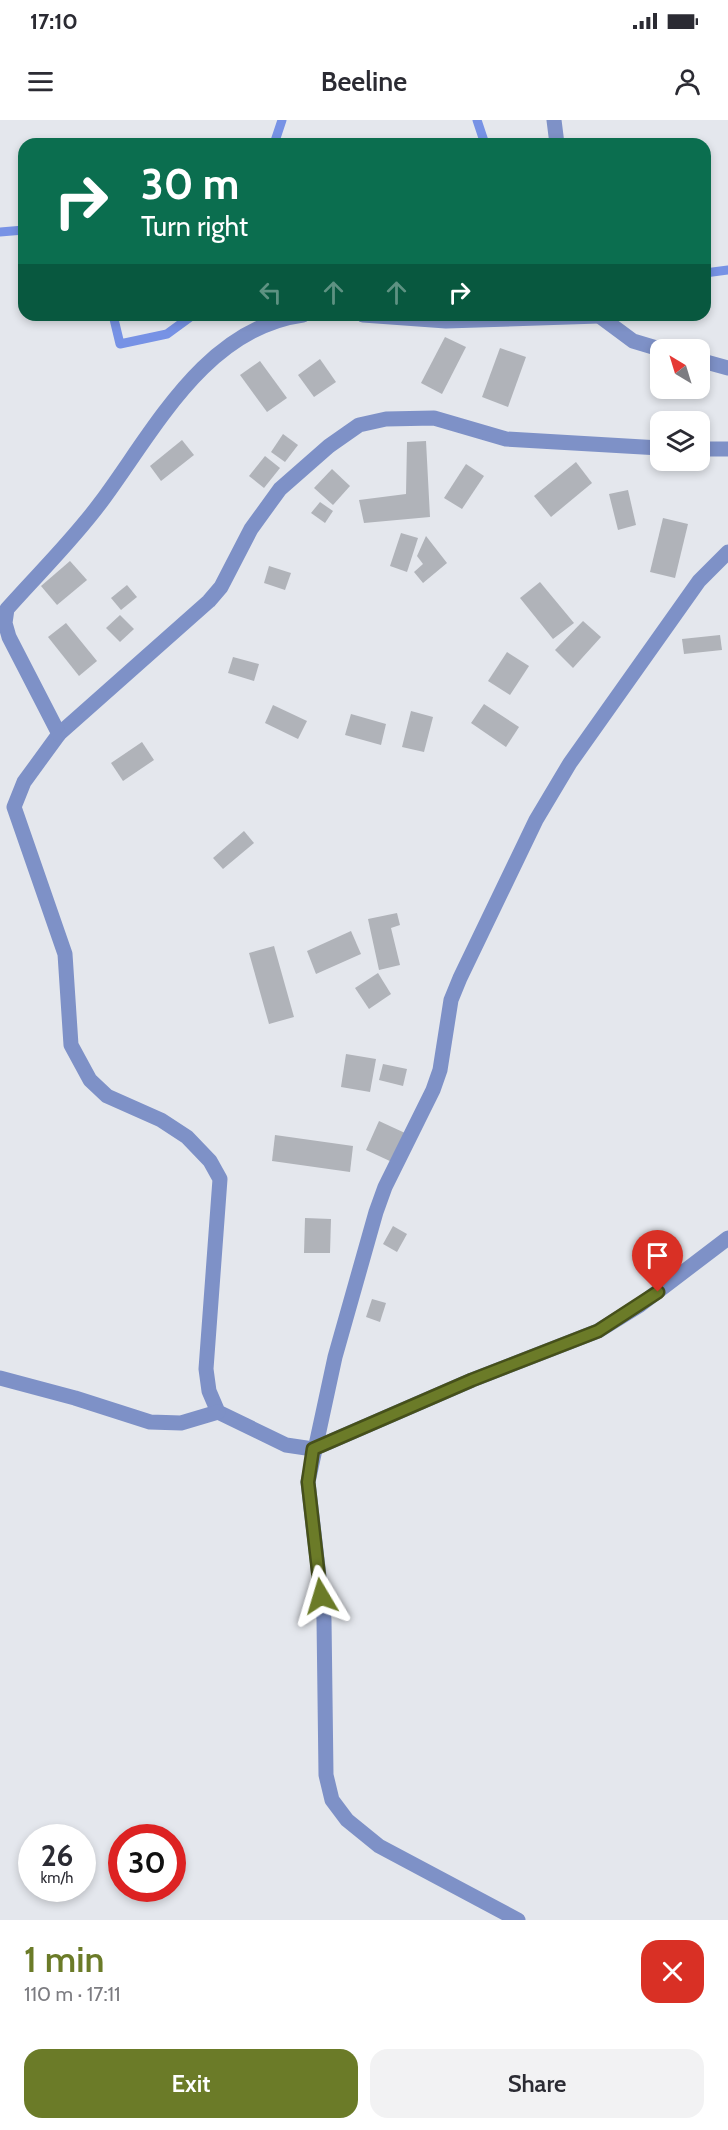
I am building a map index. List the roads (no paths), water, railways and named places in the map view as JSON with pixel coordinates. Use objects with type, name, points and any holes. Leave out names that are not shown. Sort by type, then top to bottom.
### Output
[{"type":"street","points":[[554,120],[556,138]]},
{"type":"street","points":[[59,734],[9,637],[5,623],[6,609],[100,504],[145,438],[201,368],[225,349],[275,321]]},
{"type":"street","points":[[605,321],[633,341],[650,346]]},
{"type":"street","points":[[710,363],[728,369]]},
{"type":"street","points":[[650,447],[506,439],[434,417],[386,419],[359,426],[328,446],[280,489],[251,529],[221,587],[209,601],[59,734],[24,782],[14,807],[65,954],[71,1045],[90,1080],[107,1096],[161,1120],[187,1137],[210,1161],[220,1179],[206,1369],[209,1391],[218,1412],[286,1445],[313,1449],[472,1380],[598,1331],[640,1305],[728,1238]]},
{"type":"street","points":[[710,449],[728,449]]},
{"type":"street","points":[[518,1920],[379,1846],[347,1820],[332,1800],[326,1775],[324,1619],[308,1482],[313,1449],[335,1357],[375,1212],[385,1187],[434,1090],[440,1070],[452,1000],[460,978],[536,820],[570,763],[699,581],[728,552]]},
{"type":"street","points":[[0,1378],[75,1398],[150,1422],[181,1423],[218,1412]]},
{"type":"waterway","points":[[276,138],[282,120]]},
{"type":"waterway","points":[[477,120],[483,138]]},
{"type":"waterway","points":[[0,232],[18,230]]},
{"type":"waterway","points":[[711,272],[728,270]]},
{"type":"waterway","points":[[114,321],[120,344],[167,334],[185,321]]}]
